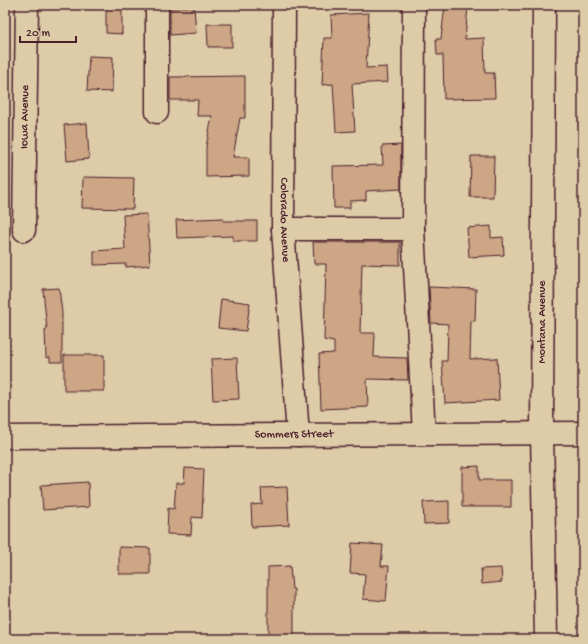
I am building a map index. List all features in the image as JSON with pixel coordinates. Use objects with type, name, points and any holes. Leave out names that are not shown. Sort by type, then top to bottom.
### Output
[{"type":"street","name":"Iowa Avenue","points":[[24,230],[27,5]]},
{"type":"street","points":[[157,5],[157,112]]},
{"type":"street","name":"Colorado Avenue","points":[[284,5],[283,229],[298,435]]},
{"type":"street","points":[[414,5],[413,229],[424,434]]},
{"type":"street","name":"Montana Avenue","points":[[544,5],[542,433],[546,639]]},
{"type":"street","points":[[283,229],[413,229]]},
{"type":"street","name":"Sommers Street","points":[[5,437],[583,433]]},
{"type":"building","points":[[106,5],[122,5],[122,34],[106,33]]},
{"type":"building","points":[[445,5],[468,7],[465,39],[484,38],[485,73],[494,73],[495,98],[444,99],[443,55],[437,55],[436,39],[441,39]]},
{"type":"building","points":[[194,6],[196,33],[170,35],[170,8]]},
{"type":"building","points":[[369,13],[366,68],[387,67],[388,82],[352,84],[355,131],[336,132],[333,84],[322,85],[324,38],[332,38],[331,15]]},
{"type":"building","points":[[207,24],[232,24],[232,47],[208,47]]},
{"type":"building","points":[[89,56],[113,57],[112,92],[87,91]]},
{"type":"building","points":[[245,76],[245,118],[240,118],[233,157],[249,157],[249,176],[206,177],[206,147],[212,116],[197,116],[198,100],[170,100],[170,77]]},
{"type":"building","points":[[87,123],[89,159],[67,161],[64,125]]},
{"type":"building","points":[[401,145],[401,189],[366,191],[366,200],[350,201],[350,208],[334,208],[333,166],[383,165],[382,146]]},
{"type":"building","points":[[471,156],[494,156],[493,197],[470,197]]},
{"type":"building","points":[[83,177],[134,178],[133,209],[82,208]]},
{"type":"building","points":[[147,214],[150,265],[126,267],[126,264],[94,265],[94,251],[125,249],[123,215]]},
{"type":"building","points":[[223,218],[223,221],[257,221],[257,241],[233,241],[233,236],[177,238],[176,220]]},
{"type":"building","points":[[491,226],[491,238],[503,237],[504,255],[469,257],[467,228]]},
{"type":"building","points":[[313,242],[400,242],[400,265],[362,264],[360,333],[375,333],[374,357],[407,358],[408,380],[367,379],[368,407],[321,409],[319,354],[334,353],[334,342],[324,340],[326,264],[314,264]]},
{"type":"building","points":[[429,287],[476,289],[475,321],[471,321],[470,359],[497,358],[499,400],[445,403],[442,361],[447,361],[448,324],[431,323]]},
{"type":"building","points":[[59,288],[62,313],[62,362],[50,362],[50,357],[46,358],[45,330],[47,330],[43,289]]},
{"type":"building","points":[[221,299],[250,303],[246,331],[218,328]]},
{"type":"building","points":[[64,355],[104,355],[104,391],[64,391]]},
{"type":"building","points":[[237,358],[239,399],[213,400],[211,359]]},
{"type":"building","points":[[479,466],[479,480],[511,480],[511,507],[462,507],[462,467]]},
{"type":"building","points":[[185,468],[204,469],[202,518],[192,517],[191,535],[167,534],[168,508],[174,509],[176,483],[184,483]]},
{"type":"building","points":[[88,482],[89,507],[43,510],[41,485]]},
{"type":"building","points":[[287,487],[289,525],[252,527],[251,505],[262,504],[261,488]]},
{"type":"building","points":[[449,501],[449,523],[424,524],[423,502]]},
{"type":"building","points":[[352,543],[383,545],[381,566],[389,566],[386,601],[363,599],[365,574],[350,573]]},
{"type":"building","points":[[119,547],[150,548],[150,574],[119,574]]},
{"type":"building","points":[[290,566],[292,589],[294,589],[294,639],[268,639],[268,567]]},
{"type":"building","points":[[501,568],[502,582],[482,584],[481,569]]}]
